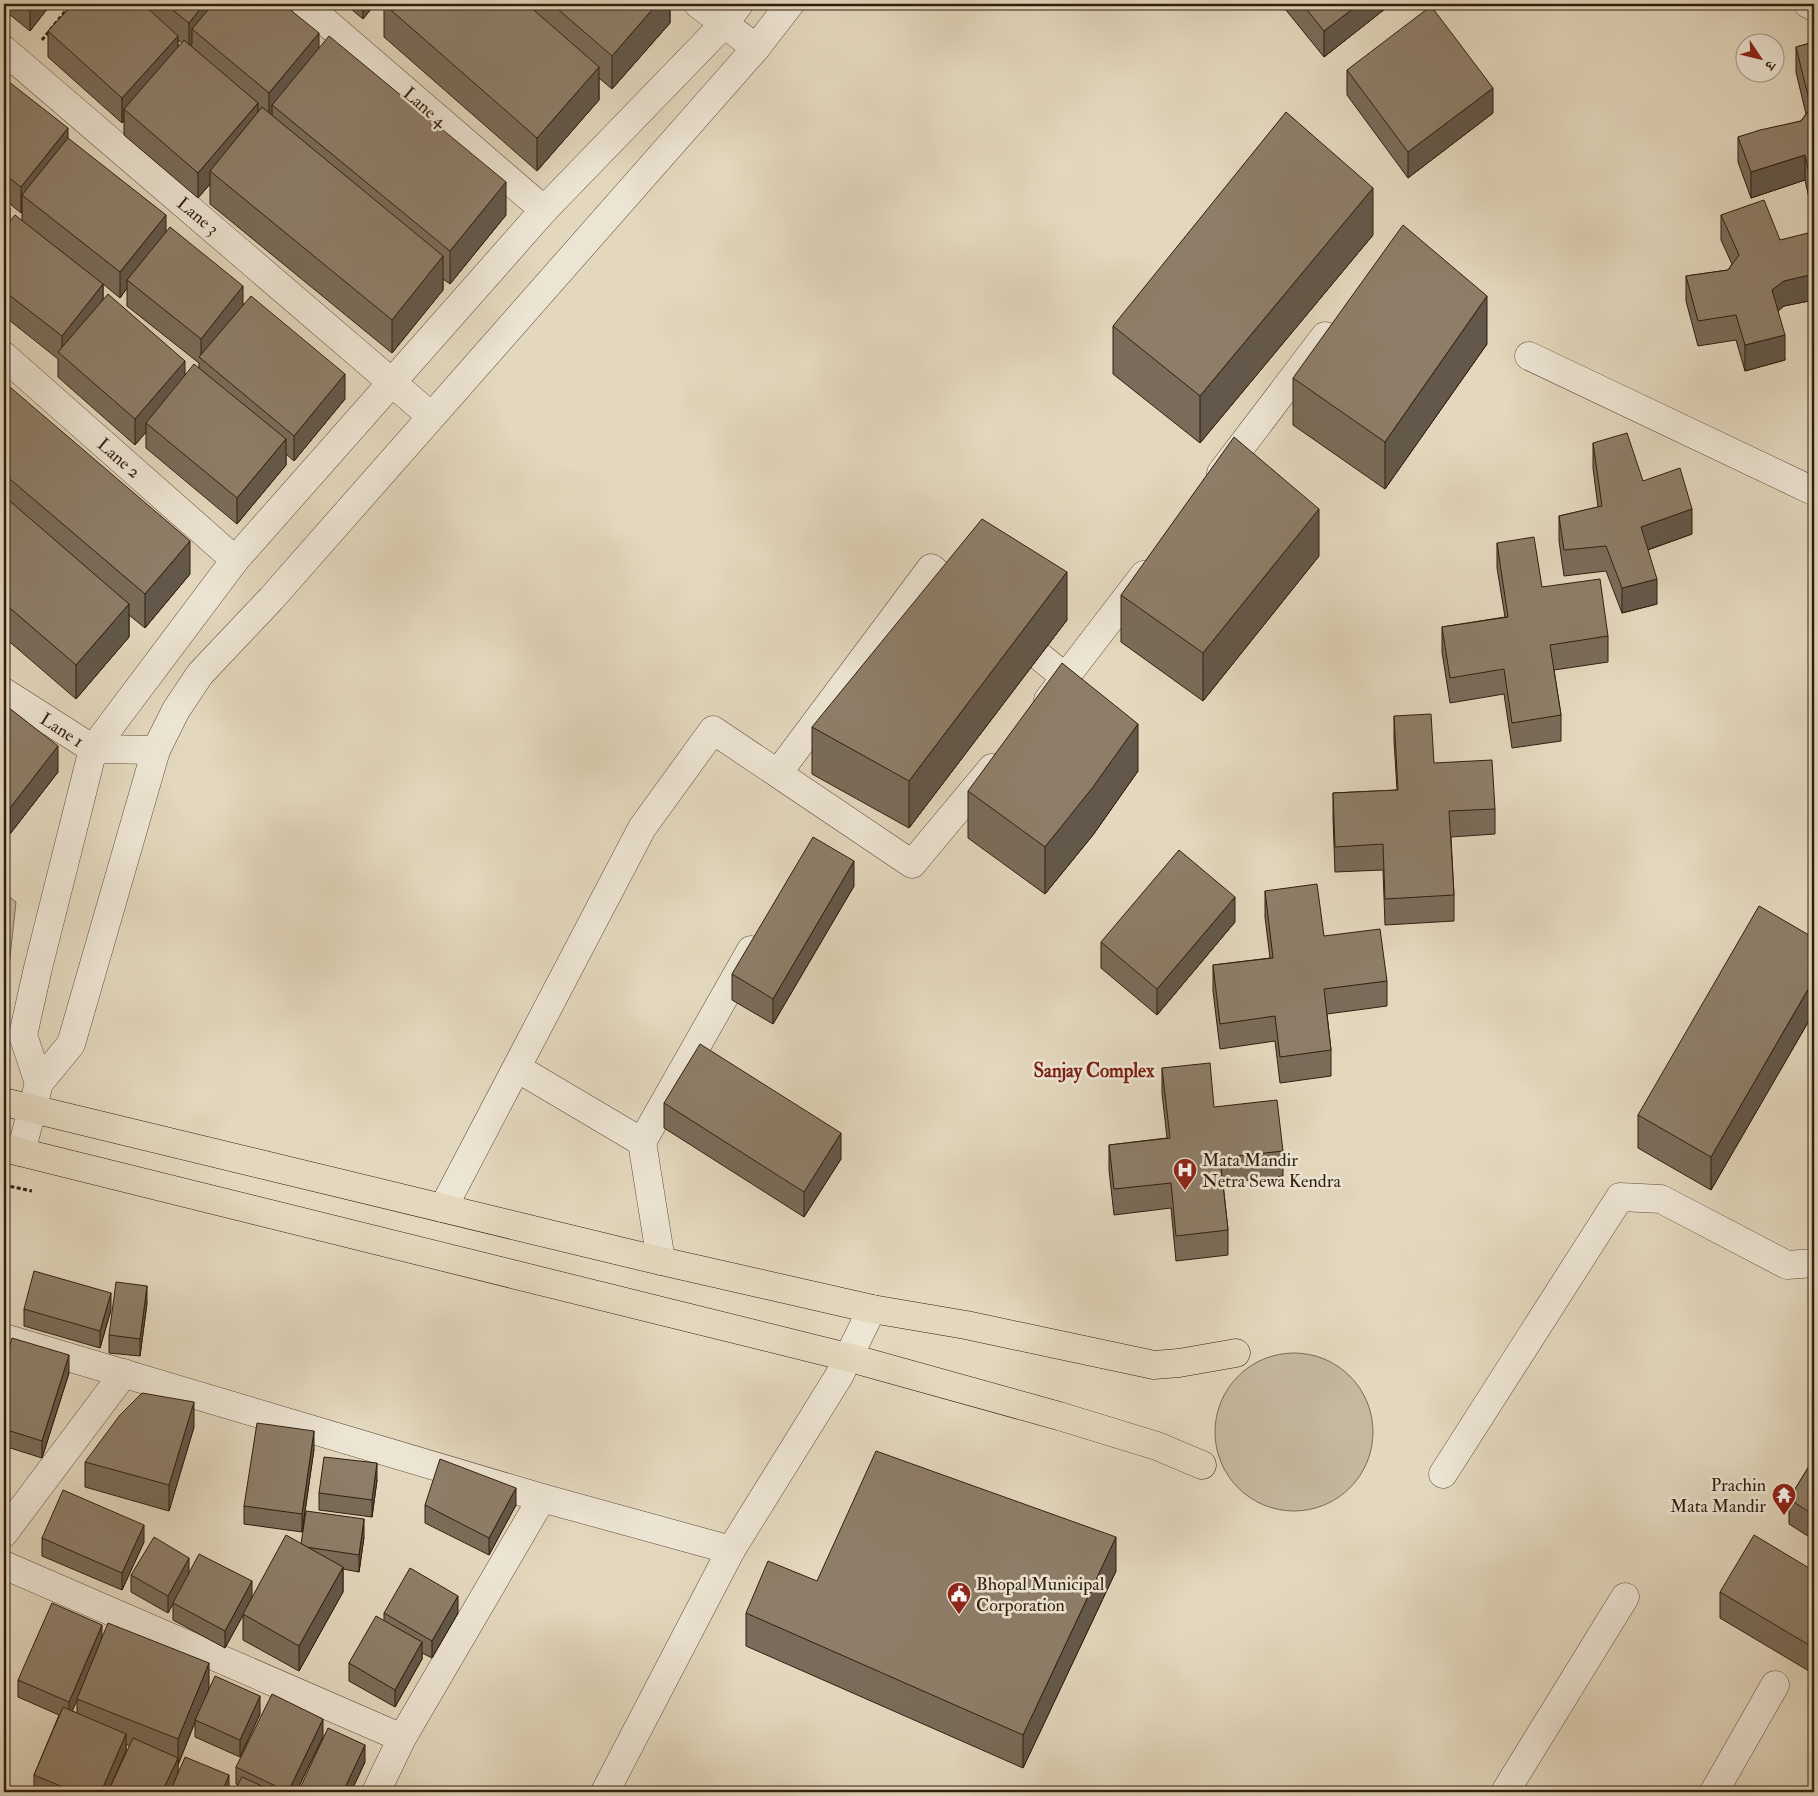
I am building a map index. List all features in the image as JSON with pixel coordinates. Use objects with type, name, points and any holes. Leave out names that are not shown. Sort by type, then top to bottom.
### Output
[{"type":"main road","points":[[4,1102],[36,1096],[443,1208],[872,1309],[966,1325],[1154,1365],[1179,1363],[1236,1353]]},
{"type":"main road","points":[[12,1150],[847,1357],[1059,1416],[1157,1446],[1202,1465]]},
{"type":"street","name":"Lane 4","points":[[306,4],[544,210]]},
{"type":"street","points":[[698,4],[731,14],[756,48]]},
{"type":"street","points":[[12,1150],[36,1096],[71,1044],[156,750],[176,710],[200,674],[271,599],[756,48],[790,4]]},
{"type":"street","points":[[1808,4],[1814,7]]},
{"type":"street","points":[[36,1096],[22,1035],[93,749],[234,560],[544,210],[731,14]]},
{"type":"street","name":"Lane 3","points":[[13,58],[432,416]]},
{"type":"street","points":[[1209,489],[1340,316]]},
{"type":"street","name":"Lane 2","points":[[4,356],[234,560]]},
{"type":"street","points":[[1529,356],[1813,491]]},
{"type":"street","points":[[1029,722],[1066,678],[1161,552]]},
{"type":"street","points":[[778,773],[931,568],[1066,678]]},
{"type":"street","name":"Lane 1","points":[[4,692],[93,749],[156,750]]},
{"type":"street","points":[[443,1208],[642,828],[713,730],[912,864],[1005,752]]},
{"type":"street","points":[[662,1261],[642,1142],[762,930]]},
{"type":"street","points":[[517,1068],[642,1142]]},
{"type":"street","points":[[1443,1474],[1620,1197],[1661,1199],[1787,1265],[1814,1263]]},
{"type":"street","points":[[605,1792],[731,1550],[839,1376],[872,1309]]},
{"type":"street","points":[[4,1338],[542,1498],[731,1550]]},
{"type":"street","points":[[4,1534],[124,1373]]},
{"type":"street","points":[[376,1792],[402,1738],[542,1498]]},
{"type":"street","points":[[4,1565],[402,1738]]},
{"type":"street","points":[[1504,1792],[1625,1597]]},
{"type":"street","points":[[1714,1792],[1775,1685]]},
{"type":"path","points":[[13,58],[71,4]]},
{"type":"shaded area","points":[[4,893],[16,902],[7,984],[4,994]]},
{"type":"shaded area","points":[[1294,1353],[1324,1359],[1338,1366],[1350,1376],[1360,1388],[1367,1402],[1373,1432],[1367,1462],[1360,1476],[1350,1488],[1338,1498],[1324,1505],[1294,1511],[1264,1505],[1250,1498],[1238,1488],[1228,1476],[1221,1462],[1215,1432],[1221,1402],[1228,1388],[1238,1376],[1250,1366],[1264,1359]]},
{"type":"building","points":[[73,4],[143,4],[178,36],[122,98],[48,31]]},
{"type":"building","points":[[165,4],[204,4],[189,23]]},
{"type":"building","points":[[213,4],[283,4],[319,33],[269,93],[192,29]]},
{"type":"building","points":[[384,4],[527,4],[599,67],[537,138]]},
{"type":"building","points":[[552,4],[657,4],[612,56]]},
{"type":"building","points":[[1302,4],[1359,4],[1324,31]]},
{"type":"building","points":[[1431,6],[1493,88],[1408,152],[1347,70]]},
{"type":"building","points":[[329,36],[506,182],[450,251],[272,105]]},
{"type":"building","points":[[184,40],[258,103],[198,173],[124,109]]},
{"type":"building","points":[[1814,42],[1814,196],[1805,155],[1751,172],[1738,137],[1801,121],[1811,108],[1796,47]]},
{"type":"building","points":[[4,78],[68,128],[21,187],[4,174]]},
{"type":"building","points":[[262,107],[443,256],[392,320],[210,171]]},
{"type":"building","points":[[1286,112],[1373,188],[1200,396],[1113,326]]},
{"type":"building","points":[[68,138],[166,215],[120,272],[22,195]]},
{"type":"building","points":[[1764,200],[1780,240],[1812,232],[1814,239],[1814,274],[1784,281],[1772,290],[1785,335],[1745,345],[1736,315],[1698,321],[1686,276],[1728,270],[1739,255],[1721,215]]},
{"type":"building","points":[[4,203],[10,208],[4,216]]},
{"type":"building","points":[[15,215],[103,284],[62,336],[4,291],[4,229]]},
{"type":"building","points":[[1403,225],[1487,296],[1385,442],[1293,378]]},
{"type":"building","points":[[170,227],[243,286],[201,339],[127,280]]},
{"type":"building","points":[[108,294],[185,361],[135,419],[58,352]]},
{"type":"building","points":[[251,296],[345,374],[294,436],[199,357]]},
{"type":"building","points":[[194,364],[286,439],[237,498],[146,423]]},
{"type":"building","points":[[4,382],[190,541],[145,594],[4,474]]},
{"type":"building","points":[[1627,433],[1643,481],[1680,468],[1692,509],[1641,527],[1657,579],[1622,588],[1606,546],[1564,550],[1559,516],[1602,506],[1593,443]]},
{"type":"building","points":[[1234,437],[1319,509],[1203,653],[1121,595]]},
{"type":"building","points":[[4,496],[129,604],[76,665],[4,603]]},
{"type":"building","points":[[982,519],[1067,572],[909,781],[812,727]]},
{"type":"building","points":[[1534,537],[1542,587],[1600,579],[1608,636],[1550,645],[1561,715],[1512,723],[1504,669],[1450,678],[1442,627],[1508,617],[1497,543]]},
{"type":"building","points":[[1062,663],[1138,724],[1093,787],[1045,847],[968,791]]},
{"type":"building","points":[[4,704],[58,746],[10,808],[4,804]]},
{"type":"building","points":[[1431,714],[1434,763],[1492,760],[1495,809],[1449,811],[1454,895],[1385,899],[1383,844],[1335,847],[1333,793],[1398,790],[1394,716]]},
{"type":"building","points":[[813,837],[854,861],[773,999],[732,974]]},
{"type":"building","points":[[1179,850],[1235,897],[1157,989],[1101,942]]},
{"type":"building","points":[[1317,884],[1324,936],[1380,929],[1387,981],[1324,989],[1331,1050],[1280,1057],[1275,1016],[1220,1024],[1213,965],[1273,958],[1265,891]]},
{"type":"building","points":[[1759,906],[1814,938],[1814,979],[1711,1157],[1638,1115]]},
{"type":"building","points":[[700,1044],[841,1133],[804,1192],[664,1103]]},
{"type":"building","points":[[1210,1063],[1214,1107],[1277,1100],[1283,1151],[1220,1158],[1228,1230],[1176,1236],[1171,1183],[1114,1189],[1109,1145],[1170,1138],[1162,1068]]},
{"type":"building","points":[[34,1271],[111,1293],[100,1331],[24,1309]]},
{"type":"building","points":[[116,1282],[147,1286],[140,1339],[109,1335]]},
{"type":"building","points":[[12,1338],[69,1355],[42,1441],[4,1429],[4,1366]]},
{"type":"building","points":[[142,1393],[194,1402],[169,1485],[85,1462],[120,1415]]},
{"type":"building","points":[[257,1423],[314,1431],[302,1514],[244,1506]]},
{"type":"building","points":[[876,1451],[1116,1537],[1023,1735],[746,1613],[768,1561],[817,1581]]},
{"type":"building","points":[[324,1457],[377,1463],[372,1500],[319,1493]]},
{"type":"building","points":[[1814,1458],[1814,1515],[1789,1499]]},
{"type":"building","points":[[440,1459],[516,1488],[489,1538],[425,1505]]},
{"type":"building","points":[[63,1490],[144,1525],[122,1573],[42,1538]]},
{"type":"building","points":[[306,1511],[364,1519],[359,1555],[306,1547],[301,1544]]},
{"type":"building","points":[[286,1535],[343,1567],[299,1646],[243,1614]]},
{"type":"building","points":[[1754,1535],[1814,1571],[1814,1648],[1720,1592]]},
{"type":"building","points":[[154,1537],[189,1558],[168,1596],[131,1575]]},
{"type":"building","points":[[199,1554],[252,1581],[225,1631],[173,1603]]},
{"type":"building","points":[[410,1568],[458,1596],[432,1641],[384,1613]]},
{"type":"building","points":[[52,1603],[102,1625],[69,1702],[18,1680]]},
{"type":"building","points":[[376,1616],[422,1642],[395,1690],[349,1663]]},
{"type":"building","points":[[108,1623],[209,1663],[178,1739],[77,1699]]},
{"type":"building","points":[[215,1676],[260,1696],[240,1740],[195,1720]]},
{"type":"building","points":[[272,1694],[323,1719],[288,1792],[236,1767]]},
{"type":"building","points":[[63,1707],[126,1734],[101,1792],[75,1792],[34,1775]]},
{"type":"building","points":[[328,1728],[365,1745],[343,1792],[311,1792],[300,1788]]},
{"type":"building","points":[[133,1738],[178,1758],[162,1792],[108,1792]]},
{"type":"building","points":[[185,1757],[229,1775],[222,1792],[170,1792]]},
{"type":"building","points":[[242,1777],[275,1792],[234,1792]]},
{"type":"place","name":"Mata Mandir Netra Sewa Kendra","points":[[1185,1191]]},
{"type":"place","name":"Prachin Mata Mandir","points":[[1784,1516]]},
{"type":"place","name":"Bhopal Municipal Corporation","points":[[959,1615]]},
{"type":"district","name":"Sanjay Complex","points":[[1094,1070]]}]
